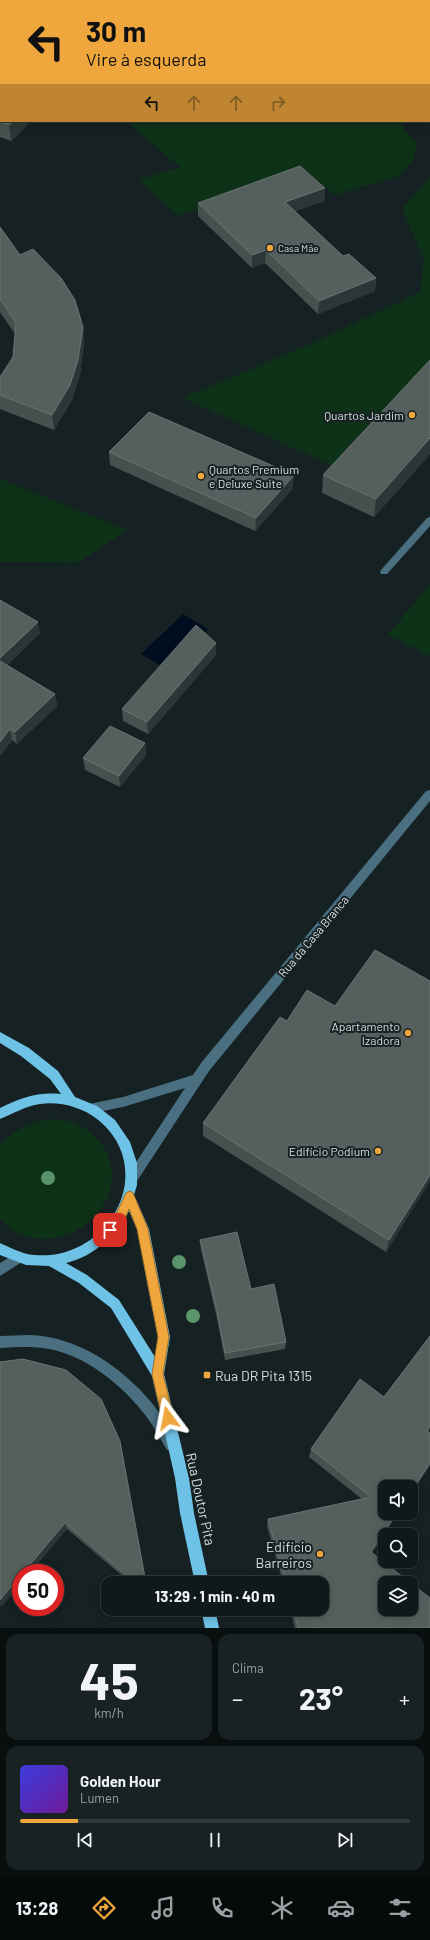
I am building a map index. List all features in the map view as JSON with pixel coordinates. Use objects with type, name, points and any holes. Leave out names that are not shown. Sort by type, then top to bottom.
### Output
[{"type":"main road","points":[[0,1037],[25,1052],[54,1075],[70,1099]]},
{"type":"main road","points":[[0,1114],[18,1104],[44,1098],[70,1099],[93,1108],[115,1126],[129,1149],[133,1177],[130,1196],[119,1220],[101,1240],[77,1254],[51,1261],[34,1261],[18,1258],[0,1249]]},
{"type":"main road","name":"Rua Doutor Pita","points":[[130,1196],[143,1229],[164,1337],[158,1374]]},
{"type":"main road","name":"Rua Doutor Pita","points":[[51,1261],[83,1279],[115,1304],[158,1374],[201,1576]]},
{"type":"main road","points":[[209,1616],[212,1628]]},
{"type":"street","points":[[384,572],[430,520]]},
{"type":"street","name":"Rua da Casa Branca","points":[[133,1177],[196,1079],[430,794]]},
{"type":"street","points":[[93,1108],[123,1102],[196,1079]]},
{"type":"street","points":[[0,1270],[18,1258]]},
{"type":"street","points":[[0,1342],[25,1341],[56,1345],[86,1357],[130,1389],[147,1407],[174,1448]]},
{"type":"green space","points":[[127,122],[399,122],[417,144],[412,162],[399,176],[335,195],[306,170],[178,216],[139,180],[180,167]]},
{"type":"green space","points":[[430,178],[430,360],[333,466],[183,398],[317,341],[420,292],[424,260],[402,208]]},
{"type":"green space","points":[[0,479],[127,530],[77,563],[0,562]]},
{"type":"green space","points":[[430,584],[430,656],[388,635]]},
{"type":"green space","points":[[52,1119],[73,1122],[90,1132],[98,1140],[110,1160],[112,1181],[106,1200],[94,1217],[77,1230],[57,1238],[36,1238],[12,1230],[0,1219],[0,1145],[12,1134],[23,1127],[36,1122]]},
{"type":"water","points":[[183,614],[208,629],[167,669],[141,654]]},
{"type":"building","points":[[0,122],[13,122],[9,125]]},
{"type":"building","name":"Casa Mãe","points":[[300,166],[325,188],[285,202],[343,256],[349,254],[376,278],[319,301],[266,250],[252,255],[198,203]]},
{"type":"building","points":[[0,227],[20,255],[33,249],[61,278],[75,300],[83,327],[78,360],[70,385],[52,415],[0,395],[0,377],[13,357],[16,323],[0,299]]},
{"type":"building","name":"Quartos Jardim","points":[[430,360],[430,438],[376,499],[323,475]]},
{"type":"building","name":"Quartos Premium e Deluxe Suite","points":[[149,412],[294,475],[256,518],[109,452]]},
{"type":"building","points":[[0,600],[38,622],[0,658]]},
{"type":"building","points":[[196,625],[216,643],[147,722],[122,709]]},
{"type":"building","points":[[0,661],[55,694],[15,732],[10,729],[0,742]]},
{"type":"building","points":[[110,726],[145,743],[119,776],[83,758]]},
{"type":"building","points":[[375,950],[430,981],[430,1175],[389,1240],[203,1123],[280,1017],[287,1021],[307,990],[335,1006]]},
{"type":"building","points":[[237,1232],[251,1289],[274,1284],[286,1342],[225,1353],[217,1311],[200,1240]]},
{"type":"building","points":[[430,1336],[430,1426],[427,1430],[430,1433],[430,1463],[418,1481],[418,1480],[378,1480],[378,1520],[392,1520],[387,1528],[378,1528],[378,1542],[371,1552],[378,1557],[378,1568],[392,1568],[402,1576],[378,1576],[378,1616],[418,1616],[418,1589],[430,1598],[430,1628],[298,1628],[295,1616],[329,1616],[329,1576],[284,1576],[268,1519],[371,1497],[311,1449],[360,1379],[384,1397]]},
{"type":"building","points":[[23,1359],[66,1370],[101,1399],[120,1441],[145,1576],[127,1576],[65,1523],[31,1564],[12,1564],[12,1586],[0,1600],[0,1362]]},
{"type":"place","name":"Casa Mãe","points":[[270,248]]},
{"type":"place","name":"Quartos Jardim","points":[[412,415]]},
{"type":"place","name":"Quartos Premium e Deluxe Suite","points":[[201,476]]},
{"type":"place","name":"Apartamento Izadora","points":[[408,1033]]},
{"type":"place","name":"Edifício Podium","points":[[378,1151]]},
{"type":"place","name":"Rua DR Pita 1315","points":[[207,1375]]},
{"type":"place","name":"Edifício Barreiros","points":[[320,1554]]},
{"type":"route","points":[[110,1230],[119,1220],[130,1196],[143,1229],[164,1337],[158,1374],[168,1418]]}]
